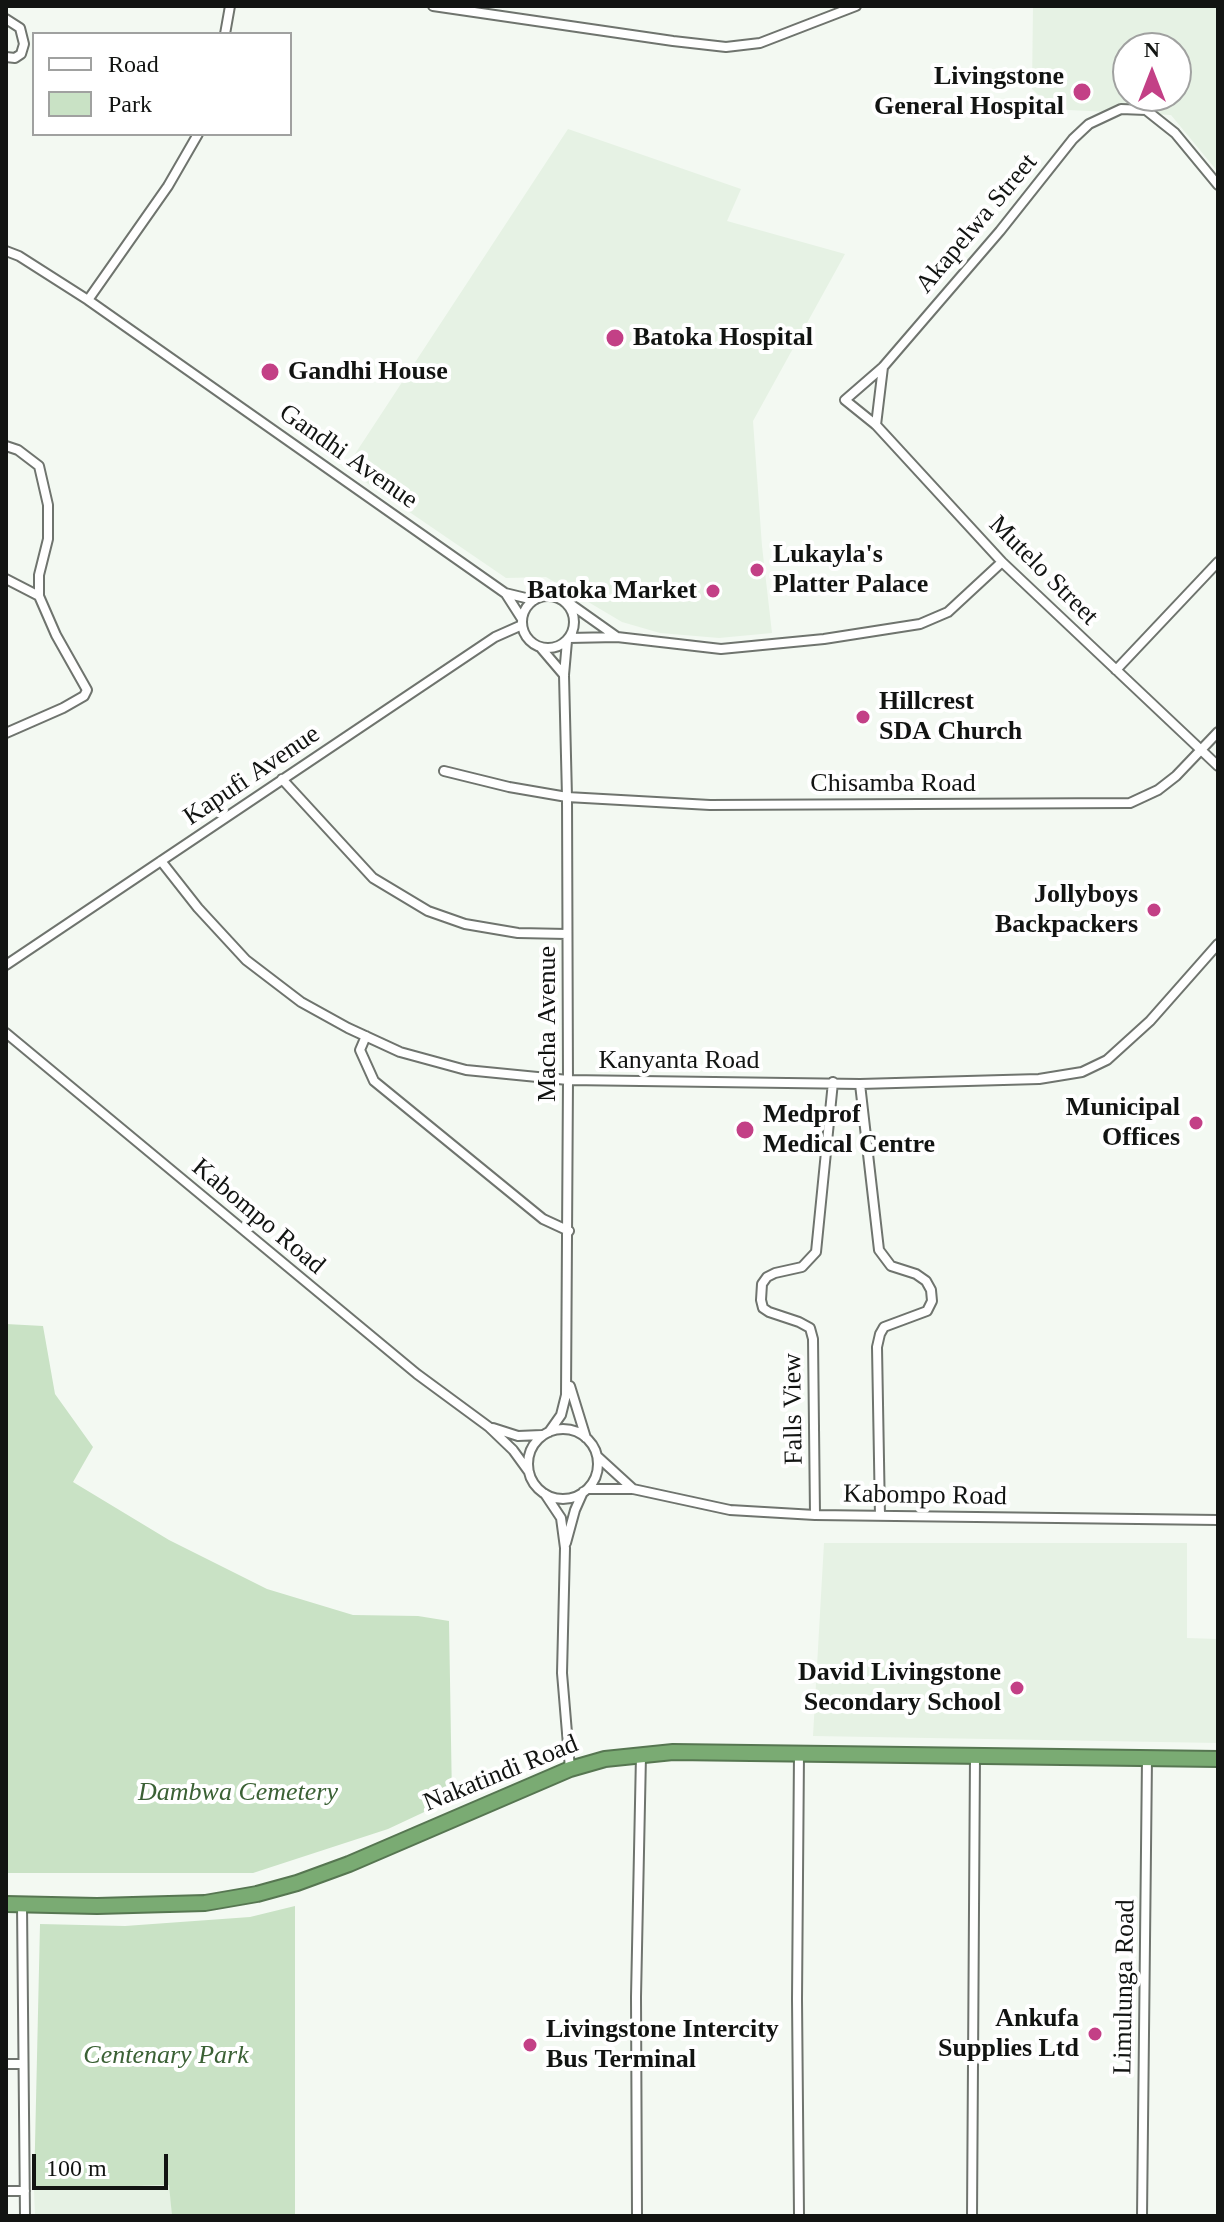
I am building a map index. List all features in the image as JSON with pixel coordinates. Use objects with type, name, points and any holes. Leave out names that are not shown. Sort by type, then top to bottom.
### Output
[{"type":"highway","name":"Nakatindi Road","points":[[6,1904],[205,1903],[257,1894],[349,1864],[570,1769],[605,1759],[673,1752],[799,1752],[1218,1759]]},
{"type":"street","points":[[225,32],[230,6]]},
{"type":"street","points":[[433,6],[726,47],[760,43],[856,6]]},
{"type":"street","points":[[6,19],[20,28],[24,44],[21,54],[15,58],[6,57]]},
{"type":"street","name":"Akapelwa Street","points":[[845,400],[883,367],[1000,231],[1073,139],[1089,124],[1121,109],[1146,110],[1175,133],[1218,185]]},
{"type":"street","points":[[88,300],[168,186],[197,136]]},
{"type":"street","name":"Gandhi Avenue","points":[[6,251],[88,300],[505,593],[534,600]]},
{"type":"street","points":[[876,425],[883,367]]},
{"type":"street","name":"Mutelo Street","points":[[845,400],[876,425],[1002,562],[1218,766]]},
{"type":"street","points":[[6,446],[18,450],[39,466],[48,505],[48,539],[39,575],[39,596],[86,693],[63,708],[6,733]]},
{"type":"street","points":[[540,647],[550,648],[568,639],[617,637],[721,649],[824,639],[920,624],[948,612],[1002,562]]},
{"type":"street","points":[[1116,670],[1218,562]]},
{"type":"street","points":[[6,579],[39,596]]},
{"type":"street","name":"Gandhi Avenue","points":[[505,593],[522,623]]},
{"type":"street","points":[[564,675],[525,635],[522,623],[528,605],[534,600],[550,596],[565,601],[617,637]]},
{"type":"street","points":[[565,601],[574,615],[573,631],[568,639]]},
{"type":"street","name":"Kapufi Avenue","points":[[6,965],[495,637],[522,623]]},
{"type":"street","name":"Macha Avenue","points":[[546,1434],[561,1415],[567,1374],[569,1231],[564,675],[568,639]]},
{"type":"street","name":"Chisamba Road","points":[[444,771],[567,797],[710,805],[1130,803],[1158,790],[1176,776],[1218,732]]},
{"type":"street","points":[[282,779],[373,878],[428,911],[465,924],[504,931],[567,934]]},
{"type":"street","name":"Kanyanta Road","points":[[161,861],[198,908],[246,960],[301,1002],[400,1052],[466,1070],[568,1080],[860,1084],[1039,1079],[1082,1072],[1107,1060],[1150,1021],[1218,944]]},
{"type":"street","name":"Kabompo Road","points":[[6,1033],[417,1374],[489,1427],[513,1450],[529,1472]]},
{"type":"street","points":[[366,1036],[360,1050],[374,1081],[543,1219],[569,1231]]},
{"type":"street","name":"Falls View","points":[[815,1515],[813,1339],[810,1328],[769,1312],[763,1308],[761,1300],[762,1284],[767,1277],[802,1267],[816,1252],[833,1082]]},
{"type":"street","points":[[860,1084],[879,1250],[891,1266],[916,1274],[926,1281],[932,1301],[927,1311],[884,1327],[880,1334],[877,1347],[880,1516]]},
{"type":"street","name":"Macha Avenue","points":[[567,1374],[586,1438]]},
{"type":"street","name":"Kabompo Road","points":[[489,1427],[518,1436],[546,1434]]},
{"type":"street","points":[[570,1769],[562,1673],[565,1548],[561,1518],[545,1494],[536,1487],[529,1472],[529,1454],[546,1434],[565,1429],[586,1438],[598,1457],[633,1489]]},
{"type":"street","points":[[565,1548],[575,1510],[598,1469],[598,1457]]},
{"type":"street","name":"Kabompo Road","points":[[585,1491],[633,1489],[730,1510],[815,1515],[1218,1520]]},
{"type":"street","points":[[545,1494],[567,1499],[585,1491]]},
{"type":"street","points":[[799,1752],[799,2216]]},
{"type":"street","points":[[637,2216],[636,1997],[641,1755]]},
{"type":"street","points":[[972,2216],[975,1755]]},
{"type":"street","name":"Limulunga Road","points":[[1142,2216],[1147,1758]]},
{"type":"street","points":[[22,1905],[25,2216]]},
{"type":"street","points":[[6,2064],[23,2064]]},
{"type":"street","points":[[6,2191],[25,2191]]},
{"type":"shaded area","name":"Livingstone General Hospital","points":[[1033,6],[1218,6],[1218,172],[1171,115],[1068,110],[1045,101],[1032,89]]},
{"type":"shaded area","name":"Batoka Hospital","points":[[568,129],[741,189],[727,221],[845,254],[753,421],[772,633],[719,638],[660,633],[622,622],[546,577],[506,578],[364,481],[355,454]]},
{"type":"shaded area","name":"David Livingstone Secondary School","points":[[824,1543],[1187,1543],[1187,1638],[1218,1639],[1218,1743],[813,1736]]},
{"type":"shaded area","points":[[170,2185],[172,2216],[35,2216],[34,2189]]},
{"type":"green space","name":"Dambwa Cemetery","points":[[6,1324],[43,1326],[55,1394],[93,1447],[73,1482],[169,1540],[267,1589],[353,1615],[418,1616],[449,1621],[452,1799],[388,1829],[253,1873],[6,1873]]},
{"type":"green space","name":"Centenary Park","points":[[295,1906],[295,2216],[172,2216],[169,2185],[34,2189],[40,1924],[125,1926],[250,1917]]},
{"type":"place","name":"Livingstone General Hospital","points":[[1082,92]]},
{"type":"place","name":"Batoka Hospital","points":[[615,338]]},
{"type":"place","name":"Gandhi House","points":[[270,372]]},
{"type":"place","name":"Lukayla's Platter Palace","points":[[757,570]]},
{"type":"place","name":"Batoka Market","points":[[713,591]]},
{"type":"place","name":"Hillcrest SDA Church","points":[[863,717]]},
{"type":"place","name":"Jollyboys Backpackers","points":[[1154,910]]},
{"type":"place","name":"Municipal Offices","points":[[1196,1123]]},
{"type":"place","name":"Medprof Medical Centre","points":[[745,1130]]},
{"type":"place","name":"David Livingstone Secondary School","points":[[1017,1688]]},
{"type":"place","name":"Ankufa Supplies Ltd","points":[[1095,2034]]},
{"type":"place","name":"Livingstone Intercity Bus Terminal","points":[[530,2045]]}]
